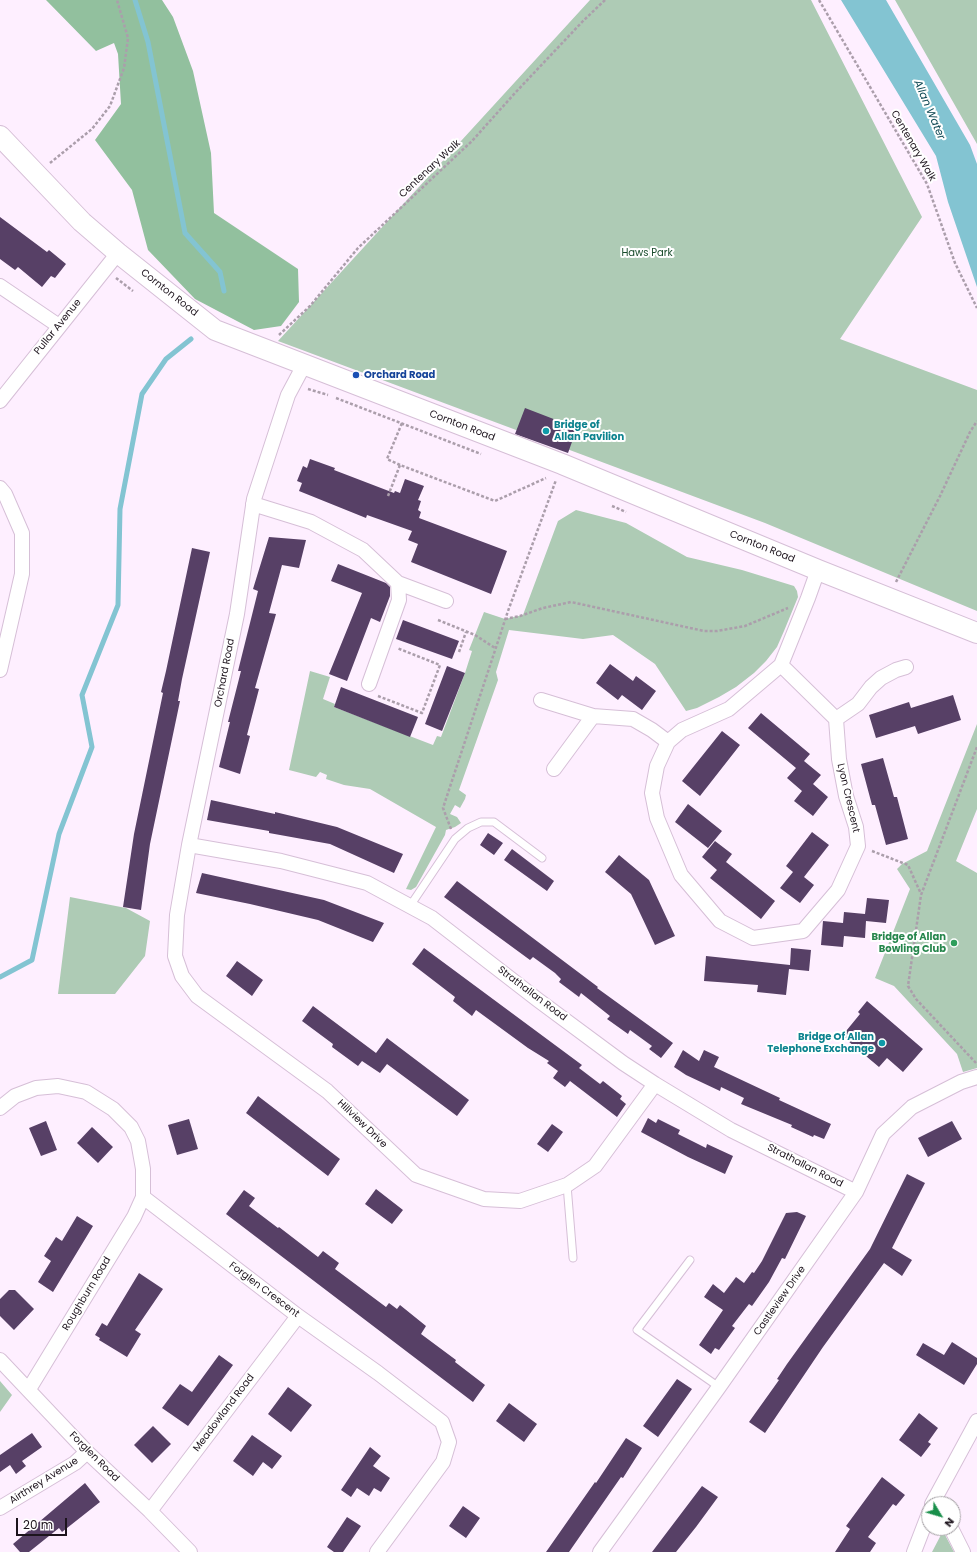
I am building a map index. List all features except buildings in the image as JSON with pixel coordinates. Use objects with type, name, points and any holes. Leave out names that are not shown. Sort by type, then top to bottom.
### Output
[{"type":"main road","name":"Cornton Road","points":[[0,136],[82,222],[118,253],[215,330],[410,406],[560,469],[977,633]]},
{"type":"street","name":"Pullar Avenue","points":[[0,401],[118,253]]},
{"type":"street","points":[[0,286],[59,326]]},
{"type":"street","name":"Orchard Road","points":[[189,845],[237,614],[253,504],[288,395],[304,365]]},
{"type":"street","points":[[0,488],[5,494],[22,533],[22,574],[0,670]]},
{"type":"street","points":[[253,504],[311,522],[363,550],[398,583],[446,601]]},
{"type":"street","name":"Lyon Crescent","points":[[818,570],[781,665],[729,709],[682,730],[668,742],[657,766],[652,794],[657,818],[681,875],[720,921],[753,938],[803,931],[838,890],[858,846],[856,827],[846,796],[839,759],[836,720]]},
{"type":"street","points":[[369,684],[399,600],[398,583]]},
{"type":"street","points":[[781,665],[836,720],[858,704],[871,687],[881,678],[896,670],[906,667]]},
{"type":"street","points":[[541,700],[593,716],[633,719],[652,730],[668,742]]},
{"type":"street","points":[[554,770],[593,716]]},
{"type":"street","name":"Strathallan Road","points":[[189,845],[281,861],[367,883],[432,918],[562,1018],[623,1063],[655,1084],[731,1130],[856,1192]]},
{"type":"street","name":"Hillview Drive","points":[[189,845],[177,915],[174,956],[182,976],[197,996],[327,1091],[416,1175],[484,1199],[520,1201],[567,1185],[595,1166],[655,1084]]},
{"type":"street","name":"Castleview Drive","points":[[600,1552],[719,1387],[856,1192],[883,1134],[912,1107],[962,1082],[977,1077]]},
{"type":"street","points":[[0,1108],[15,1096],[36,1088],[58,1086],[86,1092],[113,1109],[131,1127],[138,1141],[143,1169],[143,1198]]},
{"type":"street","name":"Forglen Crescent","points":[[143,1198],[298,1316],[378,1373],[442,1422],[450,1442],[443,1462],[377,1552]]},
{"type":"street","name":"Roughburn Road","points":[[29,1389],[134,1217],[143,1198]]},
{"type":"street","name":"Meadowland Road","points":[[150,1511],[298,1316]]},
{"type":"street","name":"Forglen Road","points":[[0,1360],[87,1452],[150,1511],[190,1552]]},
{"type":"street","points":[[938,1496],[977,1421]]},
{"type":"street","name":"Airthrey Avenue","points":[[0,1508],[75,1463],[87,1452]]},
{"type":"street","points":[[914,1552],[921,1534]]},
{"type":"street","points":[[955,1536],[963,1552]]},
{"type":"lane","points":[[410,906],[455,839],[468,828],[481,822],[494,822],[542,858]]},
{"type":"lane","points":[[567,1185],[573,1258]]},
{"type":"lane","points":[[690,1260],[637,1330],[719,1387]]},
{"type":"path","points":[[36,175],[92,129],[110,106],[124,68],[128,38],[117,0]]},
{"type":"path","name":"Centenary Walk","points":[[264,349],[310,306],[358,248],[472,140],[514,93],[605,0]]},
{"type":"path","name":"Centenary Walk","points":[[819,0],[927,184],[955,263],[977,308]]},
{"type":"path","points":[[410,406],[387,459],[400,465],[495,501],[560,469]]},
{"type":"path","points":[[888,598],[940,496],[973,426],[977,421]]},
{"type":"path","points":[[388,496],[400,465]]},
{"type":"path","points":[[455,839],[443,808],[505,619],[560,469]]},
{"type":"path","points":[[505,619],[520,616],[542,608],[571,602],[704,631],[717,631],[745,626],[808,598]]},
{"type":"path","points":[[438,620],[475,635],[495,648]]},
{"type":"path","points":[[459,652],[466,632]]},
{"type":"path","points":[[378,696],[422,713],[440,665],[391,646]]},
{"type":"path","points":[[977,747],[921,895],[908,986],[916,999],[977,1063]]},
{"type":"path","points":[[858,846],[908,865],[921,895]]},
{"type":"green space","points":[[46,0],[162,0],[173,17],[193,71],[211,153],[214,213],[298,269],[299,302],[281,326],[254,330],[195,299],[148,250],[132,190],[95,140],[121,104],[118,54],[114,43],[96,51]]},
{"type":"green space","name":"Haws Park","points":[[590,0],[811,0],[922,217],[840,339],[977,390],[977,611],[765,523],[278,341]]},
{"type":"green space","points":[[895,0],[977,0],[977,144]]},
{"type":"green space","points":[[576,510],[626,523],[687,557],[742,570],[794,586],[798,597],[777,647],[754,673],[736,687],[697,708],[686,711],[655,664],[613,635],[583,639],[509,630],[496,672],[498,680],[459,790],[466,795],[465,799],[460,808],[455,805],[450,814],[457,817],[461,823],[446,830],[445,835],[416,887],[411,890],[406,889],[436,827],[370,789],[344,785],[326,779],[327,775],[320,772],[316,777],[289,770],[310,671],[330,677],[323,699],[335,704],[334,707],[433,745],[437,736],[441,737],[465,673],[472,651],[469,650],[484,612],[505,619],[523,615],[558,521]]},
{"type":"green space","points":[[977,724],[977,809],[956,861],[977,873],[977,1068],[963,1072],[957,1054],[894,986],[875,978],[910,889],[897,869],[902,864],[927,851]]},
{"type":"green space","points":[[70,897],[126,908],[150,921],[145,956],[115,994],[58,994]]},
{"type":"green space","points":[[0,1381],[12,1395],[0,1412]]},
{"type":"green space","points":[[940,1536],[946,1536],[954,1552],[932,1552]]},
{"type":"water","name":"Allan Water","points":[[841,0],[886,0],[970,145],[977,164],[977,287],[948,202],[936,156]]},
{"type":"waterway","points":[[135,0],[148,42],[185,233],[220,272],[224,291]]},
{"type":"waterway","points":[[0,977],[32,960],[59,834],[92,747],[82,695],[118,605],[120,509],[142,394],[166,359],[191,339]]},
{"type":"place","name":"Orchard Road","points":[[356,375]]},
{"type":"place","name":"Bridge of Allan Pavilion","points":[[546,431]]},
{"type":"place","name":"Bridge of Allan Bowling Club","points":[[954,943]]},
{"type":"place","name":"Bridge Of Allan Telephone Exchange","points":[[882,1043]]}]
